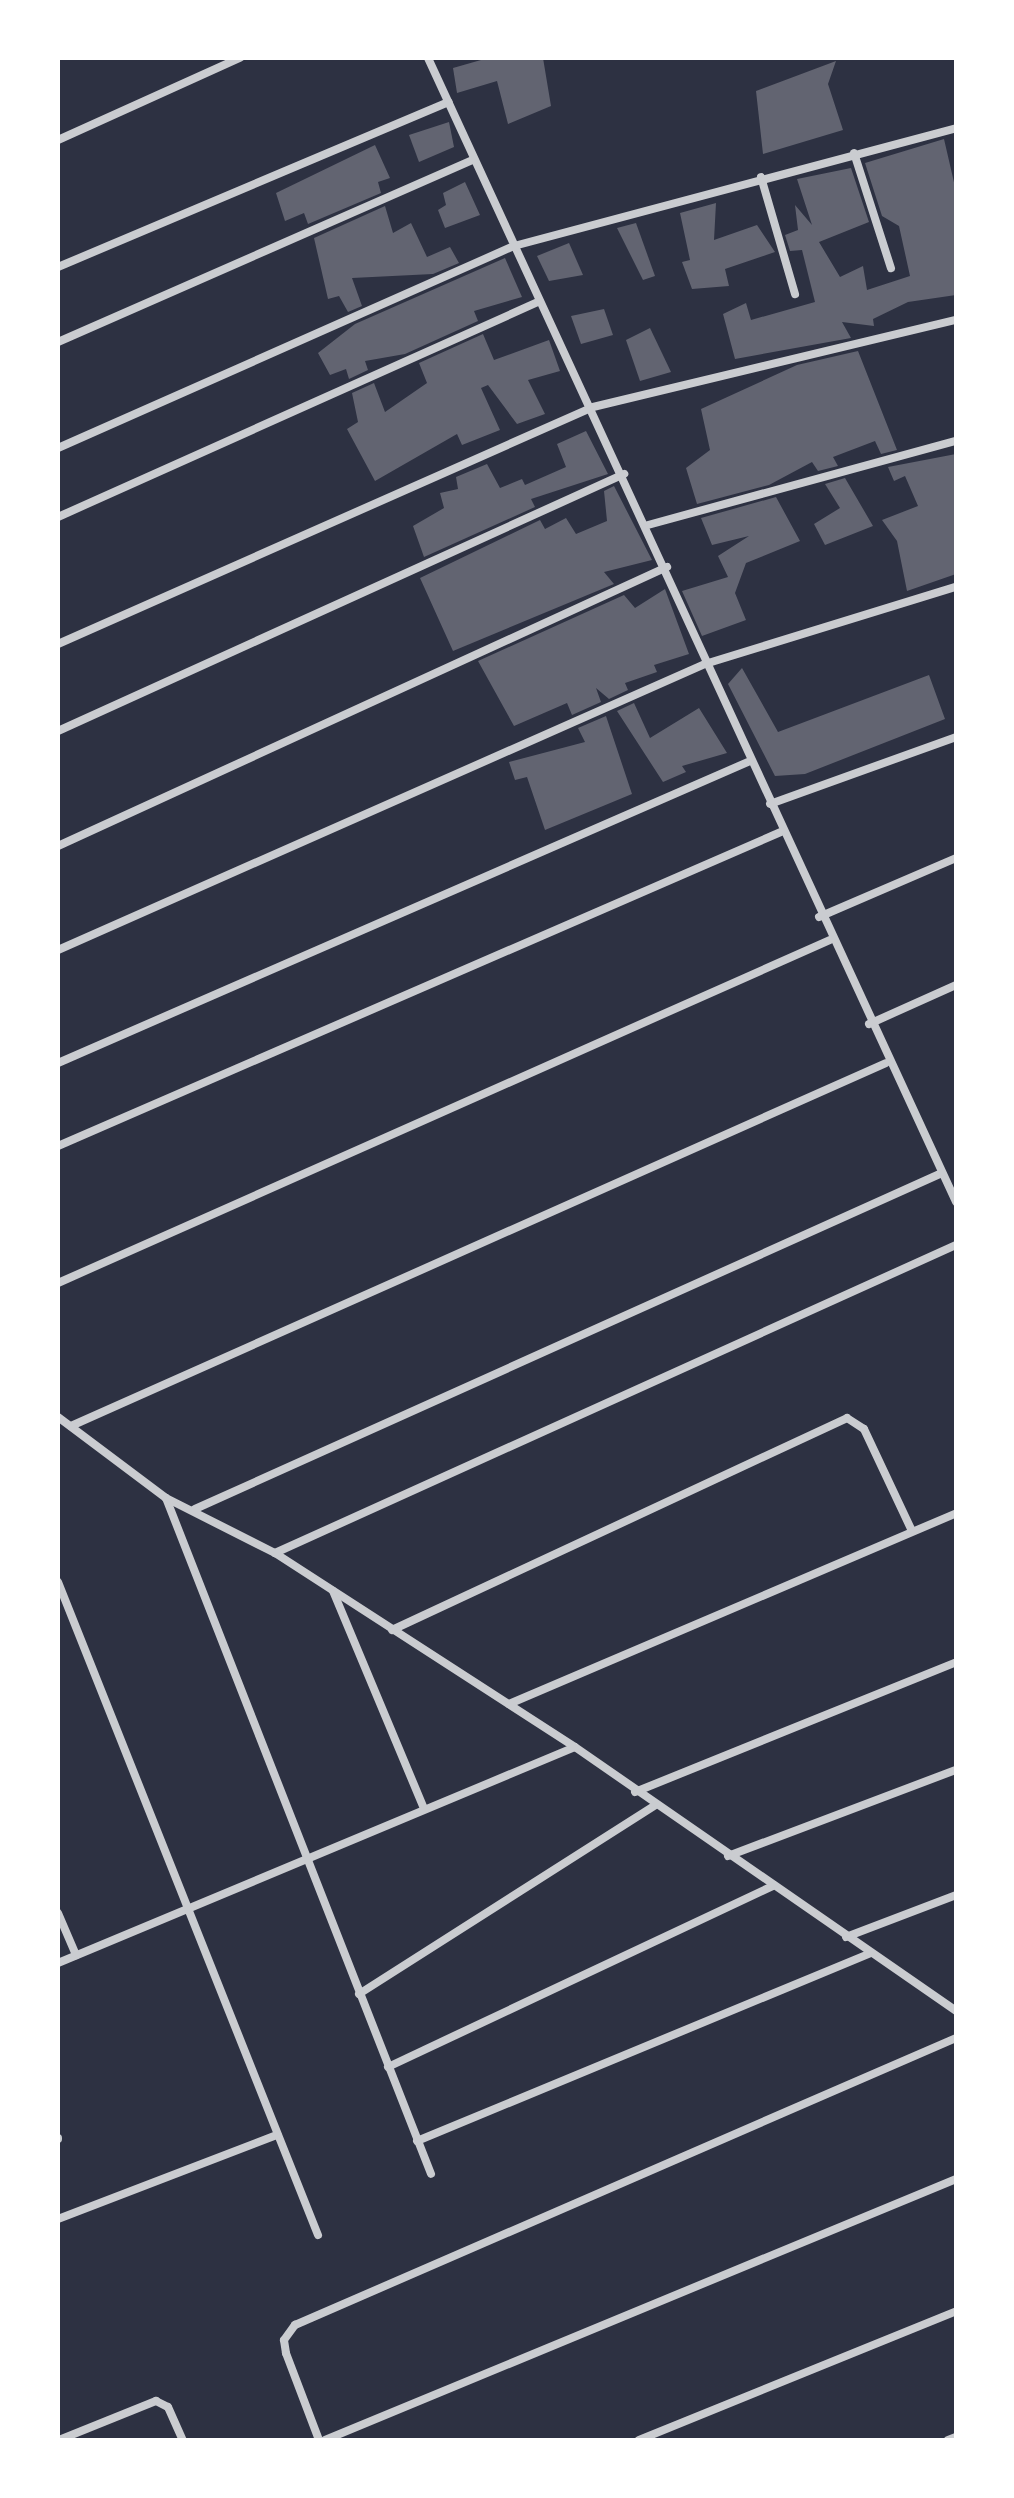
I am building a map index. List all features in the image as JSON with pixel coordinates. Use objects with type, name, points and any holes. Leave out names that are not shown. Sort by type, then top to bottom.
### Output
[{"type":"street","points":[[58,139],[240,58]]},
{"type":"street","points":[[428,58],[538,302],[593,407],[648,525],[748,762],[770,804],[886,1063],[956,1202]]},
{"type":"street","points":[[58,267],[449,102]]},
{"type":"street","points":[[58,448],[514,246],[761,177],[956,128]]},
{"type":"street","points":[[854,153],[891,268]]},
{"type":"street","points":[[58,342],[473,160]]},
{"type":"street","points":[[761,177],[795,294]]},
{"type":"street","points":[[58,517],[538,302]]},
{"type":"street","points":[[58,644],[593,407],[956,320]]},
{"type":"street","points":[[648,525],[956,441]]},
{"type":"street","points":[[58,731],[624,474]]},
{"type":"street","points":[[58,846],[667,567]]},
{"type":"street","points":[[58,950],[705,664],[956,587]]},
{"type":"street","points":[[770,804],[956,737]]},
{"type":"street","points":[[58,1063],[748,762]]},
{"type":"street","points":[[58,1146],[781,832]]},
{"type":"street","points":[[819,917],[956,858]]},
{"type":"street","points":[[58,1283],[830,940]]},
{"type":"street","points":[[869,1024],[956,985]]},
{"type":"street","points":[[71,1426],[886,1063]]},
{"type":"street","points":[[195,1509],[942,1173]]},
{"type":"street","points":[[275,1553],[956,1245]]},
{"type":"street","points":[[58,1417],[166,1498],[195,1509],[275,1553],[575,1747],[654,1806],[956,2011]]},
{"type":"street","points":[[392,1630],[847,1418],[864,1429],[912,1531]]},
{"type":"street","points":[[166,1498],[431,2174]]},
{"type":"street","points":[[509,1704],[956,1513]]},
{"type":"street","points":[[58,1582],[193,1910],[318,2235]]},
{"type":"street","points":[[333,1590],[424,1809]]},
{"type":"street","points":[[635,1792],[956,1662]]},
{"type":"street","points":[[58,1963],[193,1910],[305,1859],[575,1747]]},
{"type":"street","points":[[728,1856],[956,1770]]},
{"type":"street","points":[[359,1994],[654,1806]]},
{"type":"street","points":[[388,2067],[773,1886]]},
{"type":"street","points":[[846,1937],[956,1895]]},
{"type":"street","points":[[58,1913],[76,1955]]},
{"type":"street","points":[[417,2141],[871,1953]]},
{"type":"street","points":[[956,2038],[295,2325],[284,2340],[286,2353],[322,2440],[956,2179]]},
{"type":"street","points":[[58,2219],[277,2135]]},
{"type":"street","points":[[639,2440],[956,2311]]},
{"type":"street","points":[[59,2440],[156,2401],[168,2407],[183,2440]]},
{"type":"street","points":[[948,2440],[956,2437]]},
{"type":"building","points":[[488,58],[543,58],[551,106],[508,124],[497,81],[457,93],[453,68]]},
{"type":"building","points":[[836,61],[828,84],[843,130],[763,154],[756,91]]},
{"type":"building","points":[[449,122],[454,147],[419,162],[409,135]]},
{"type":"building","points":[[944,139],[956,191],[956,295],[908,302],[873,319],[874,326],[842,322],[851,338],[735,359],[723,314],[746,303],[751,320],[815,302],[802,250],[790,251],[785,235],[798,230],[795,205],[812,225],[797,179],[851,168],[869,222],[819,242],[840,277],[863,266],[867,290],[910,276],[899,226],[882,216],[865,163]]},
{"type":"building","points":[[375,145],[390,178],[378,182],[381,193],[308,224],[304,213],[285,221],[276,193]]},
{"type":"building","points":[[465,182],[480,215],[445,228],[438,210],[446,205],[443,193]]},
{"type":"building","points":[[716,203],[714,240],[757,225],[775,252],[725,269],[729,286],[692,289],[682,262],[690,260],[680,213]]},
{"type":"building","points":[[385,206],[393,233],[411,223],[427,257],[450,247],[459,263],[433,274],[352,278],[362,306],[348,312],[339,296],[328,299],[314,238]]},
{"type":"building","points":[[636,223],[655,276],[643,280],[617,228]]},
{"type":"building","points":[[569,243],[583,275],[549,281],[537,256]]},
{"type":"building","points":[[505,258],[522,297],[474,311],[478,321],[405,354],[365,361],[368,370],[349,379],[346,369],[330,375],[318,353],[355,324]]},
{"type":"building","points":[[604,309],[613,335],[581,344],[571,316]]},
{"type":"building","points":[[650,328],[671,372],[640,381],[626,340]]},
{"type":"building","points":[[483,334],[494,360],[549,340],[560,371],[528,380],[545,414],[517,424],[488,385],[481,388],[500,430],[462,445],[457,434],[375,481],[347,429],[358,422],[352,393],[374,383],[385,412],[427,383],[419,363]]},
{"type":"building","points":[[858,351],[897,450],[881,454],[875,441],[833,457],[838,466],[818,471],[812,462],[769,485],[697,504],[686,468],[710,450],[701,409],[797,365]]},
{"type":"building","points":[[586,431],[608,474],[531,499],[535,507],[424,557],[413,526],[444,508],[440,493],[458,489],[456,477],[487,464],[500,488],[522,479],[525,485],[566,467],[557,444]]},
{"type":"building","points":[[956,454],[956,574],[907,591],[897,541],[882,520],[918,506],[905,476],[894,481],[888,467]]},
{"type":"building","points":[[845,478],[873,526],[825,545],[814,524],[840,508],[825,484]]},
{"type":"building","points":[[614,486],[652,560],[604,572],[614,584],[453,651],[420,578],[540,520],[545,529],[566,518],[576,534],[607,521],[604,491]]},
{"type":"building","points":[[776,497],[800,541],[746,563],[735,593],[746,620],[702,636],[682,591],[728,577],[718,556],[749,536],[712,545],[701,518]]},
{"type":"building","points":[[665,589],[689,654],[654,665],[657,672],[625,683],[628,690],[609,699],[596,688],[601,702],[572,715],[567,703],[514,726],[478,661],[624,595],[635,608]]},
{"type":"building","points":[[742,668],[778,732],[929,675],[945,719],[805,774],[775,776],[728,684]]},
{"type":"building","points":[[634,703],[650,738],[699,708],[727,753],[682,766],[686,772],[663,782],[617,711]]},
{"type":"building","points":[[606,716],[632,794],[545,830],[527,777],[515,780],[509,762],[585,742],[578,728]]}]
